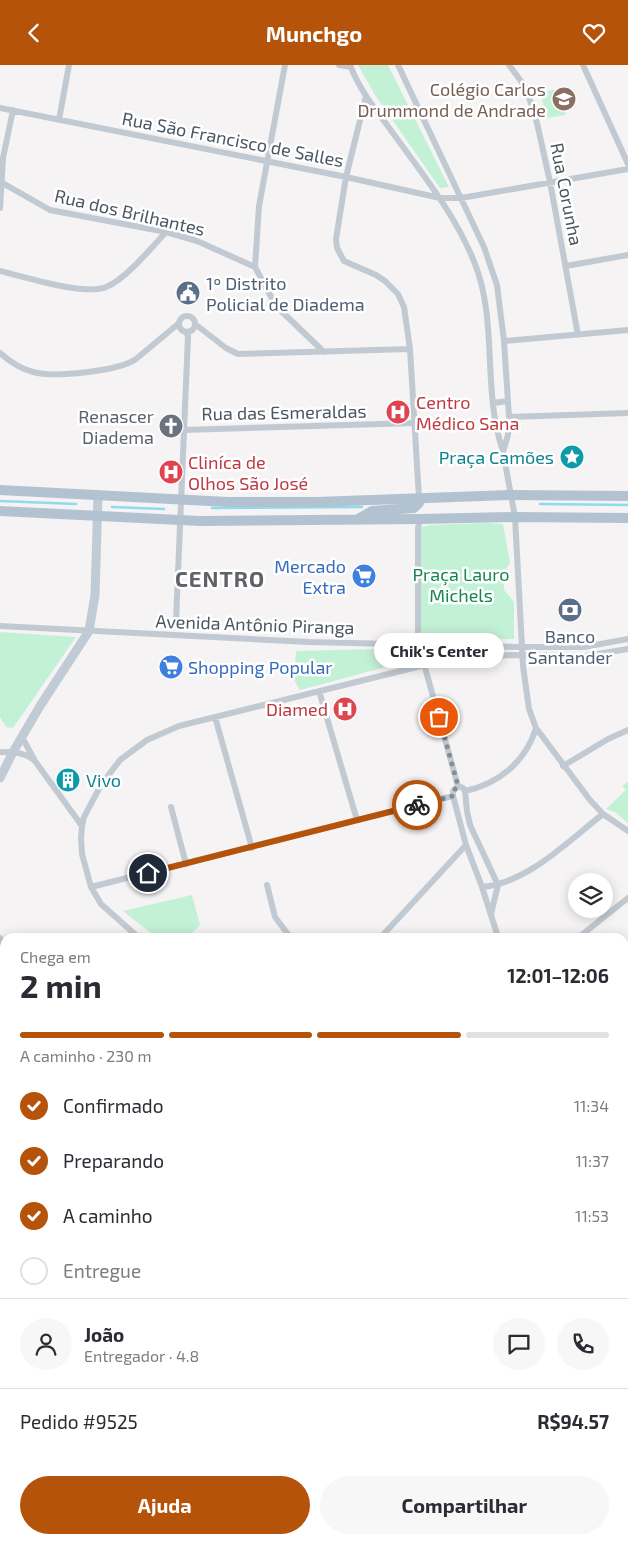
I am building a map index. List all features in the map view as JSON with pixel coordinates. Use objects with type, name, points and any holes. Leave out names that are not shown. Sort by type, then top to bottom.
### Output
[{"type":"main road","points":[[0,490],[238,502],[510,495],[628,496]]},
{"type":"main road","points":[[0,779],[13,751],[40,706],[89,631],[95,595],[98,496]]},
{"type":"main road","points":[[358,520],[372,511],[414,507],[419,503],[420,498]]},
{"type":"main road","points":[[0,511],[180,520],[358,520],[515,517],[628,518]]},
{"type":"street","points":[[59,120],[69,65]]},
{"type":"street","points":[[285,65],[259,205],[255,267],[276,306],[324,352]]},
{"type":"street","points":[[339,65],[350,66],[366,97],[440,198],[470,251],[483,288],[497,435],[503,452],[515,517],[522,655],[529,709],[536,728],[563,766],[603,814],[628,831]]},
{"type":"street","points":[[398,65],[484,247],[497,285],[510,417],[508,435],[503,452]]},
{"type":"street","name":"Rua Corunha","points":[[508,65],[521,81],[531,101],[550,182],[578,335]]},
{"type":"street","points":[[583,65],[628,164]]},
{"type":"street","points":[[366,97],[346,177],[336,239],[337,247],[344,261],[376,275],[393,287],[404,307],[410,349],[420,498]]},
{"type":"street","name":"Rua São Francisco de Salles","points":[[0,108],[346,177],[440,198],[461,198],[628,169]]},
{"type":"street","points":[[0,208],[6,138],[13,110]]},
{"type":"street","name":"Rua dos Brilhantes","points":[[1,182],[50,210],[166,232],[197,241],[255,267]]},
{"type":"street","points":[[0,271],[74,288],[99,290],[107,287],[125,274],[166,232]]},
{"type":"street","points":[[566,266],[628,255]]},
{"type":"street","points":[[0,353],[12,363],[28,371],[46,374],[115,368],[131,363],[178,324],[180,319],[187,315],[192,317],[195,324],[226,348],[238,354],[410,349]]},
{"type":"street","points":[[176,621],[188,336],[186,332],[180,329],[178,324]]},
{"type":"street","points":[[186,332],[193,329],[195,324]]},
{"type":"street","points":[[504,341],[628,330]]},
{"type":"street","points":[[493,403],[507,401]]},
{"type":"street","points":[[510,417],[628,413]]},
{"type":"street","name":"Rua das Esmeraldas","points":[[183,429],[415,423]]},
{"type":"street","points":[[418,644],[418,528],[420,519]]},
{"type":"street","name":"Avenida Antônio Piranga","points":[[0,626],[319,642],[522,647],[584,647],[628,639]]},
{"type":"street","points":[[134,933],[101,904],[91,887],[82,854],[81,838],[84,817],[101,785],[120,760],[147,740],[179,726],[424,664],[466,657],[522,655],[585,657],[628,649]]},
{"type":"street","points":[[424,664],[458,786],[465,791],[468,819],[498,885],[491,914]]},
{"type":"street","points":[[319,691],[357,820]]},
{"type":"street","points":[[215,717],[252,848]]},
{"type":"street","points":[[465,791],[492,782],[510,769],[526,750],[536,728]]},
{"type":"street","points":[[563,766],[608,739],[628,730]]},
{"type":"street","points":[[22,737],[35,761],[82,825]]},
{"type":"street","points":[[0,752],[13,751],[29,756],[35,761]]},
{"type":"street","points":[[458,786],[453,791],[453,796],[466,845],[497,933]]},
{"type":"street","points":[[91,887],[453,796]]},
{"type":"street","points":[[171,807],[186,863]]},
{"type":"street","points":[[482,887],[498,885],[527,872],[603,814]]},
{"type":"street","points":[[385,933],[466,845],[478,843]]},
{"type":"street","points":[[268,885],[275,917],[287,933]]},
{"type":"street","points":[[584,933],[628,898]]},
{"type":"green space","points":[[358,65],[388,65],[449,187],[440,188],[375,95]]},
{"type":"green space","points":[[559,89],[566,115],[547,118],[540,92]]},
{"type":"green space","name":"Praça Lauro Michels","points":[[503,524],[510,563],[504,572],[504,590],[514,602],[514,639],[420,637],[418,528],[430,525]]},
{"type":"green space","points":[[0,632],[76,637],[13,728],[6,727],[0,717]]},
{"type":"green space","points":[[418,648],[419,658],[300,690],[294,680],[296,651]]},
{"type":"green space","points":[[628,782],[628,823],[615,812],[606,809],[626,790],[622,786]]},
{"type":"green space","points":[[192,895],[200,925],[192,933],[151,933],[123,911]]},
{"type":"waterway","points":[[0,501],[76,504]]},
{"type":"waterway","points":[[540,504],[628,505]]},
{"type":"waterway","points":[[112,507],[164,509]]},
{"type":"waterway","points":[[212,508],[362,507]]},
{"type":"way so far","points":[[417,805],[453,796],[453,791],[458,786],[439,717]]},
{"type":"place","name":"Colégio Carlos Drummond de Andrade","points":[[564,99]]},
{"type":"place","name":"1º Distrito Policial de Diadema","points":[[188,293]]},
{"type":"place","name":"Centro Médico Sana","points":[[398,412]]},
{"type":"place","name":"Renascer Diadema","points":[[171,426]]},
{"type":"place","name":"Praça Camões","points":[[572,457]]},
{"type":"place","name":"Cliníca de Olhos São José","points":[[171,472]]},
{"type":"place","name":"Mercado Extra","points":[[364,576]]},
{"type":"place","name":"Banco Santander","points":[[570,610]]},
{"type":"place","name":"Shopping Popular","points":[[171,667]]},
{"type":"place","name":"Diamed","points":[[345,709]]},
{"type":"place","name":"Chik's Center","points":[[439,717]]},
{"type":"place","name":"Vivo","points":[[68,780]]},
{"type":"district","name":"CENTRO","points":[[220,578]]},
{"type":"route","points":[[148,873],[417,805]]}]
